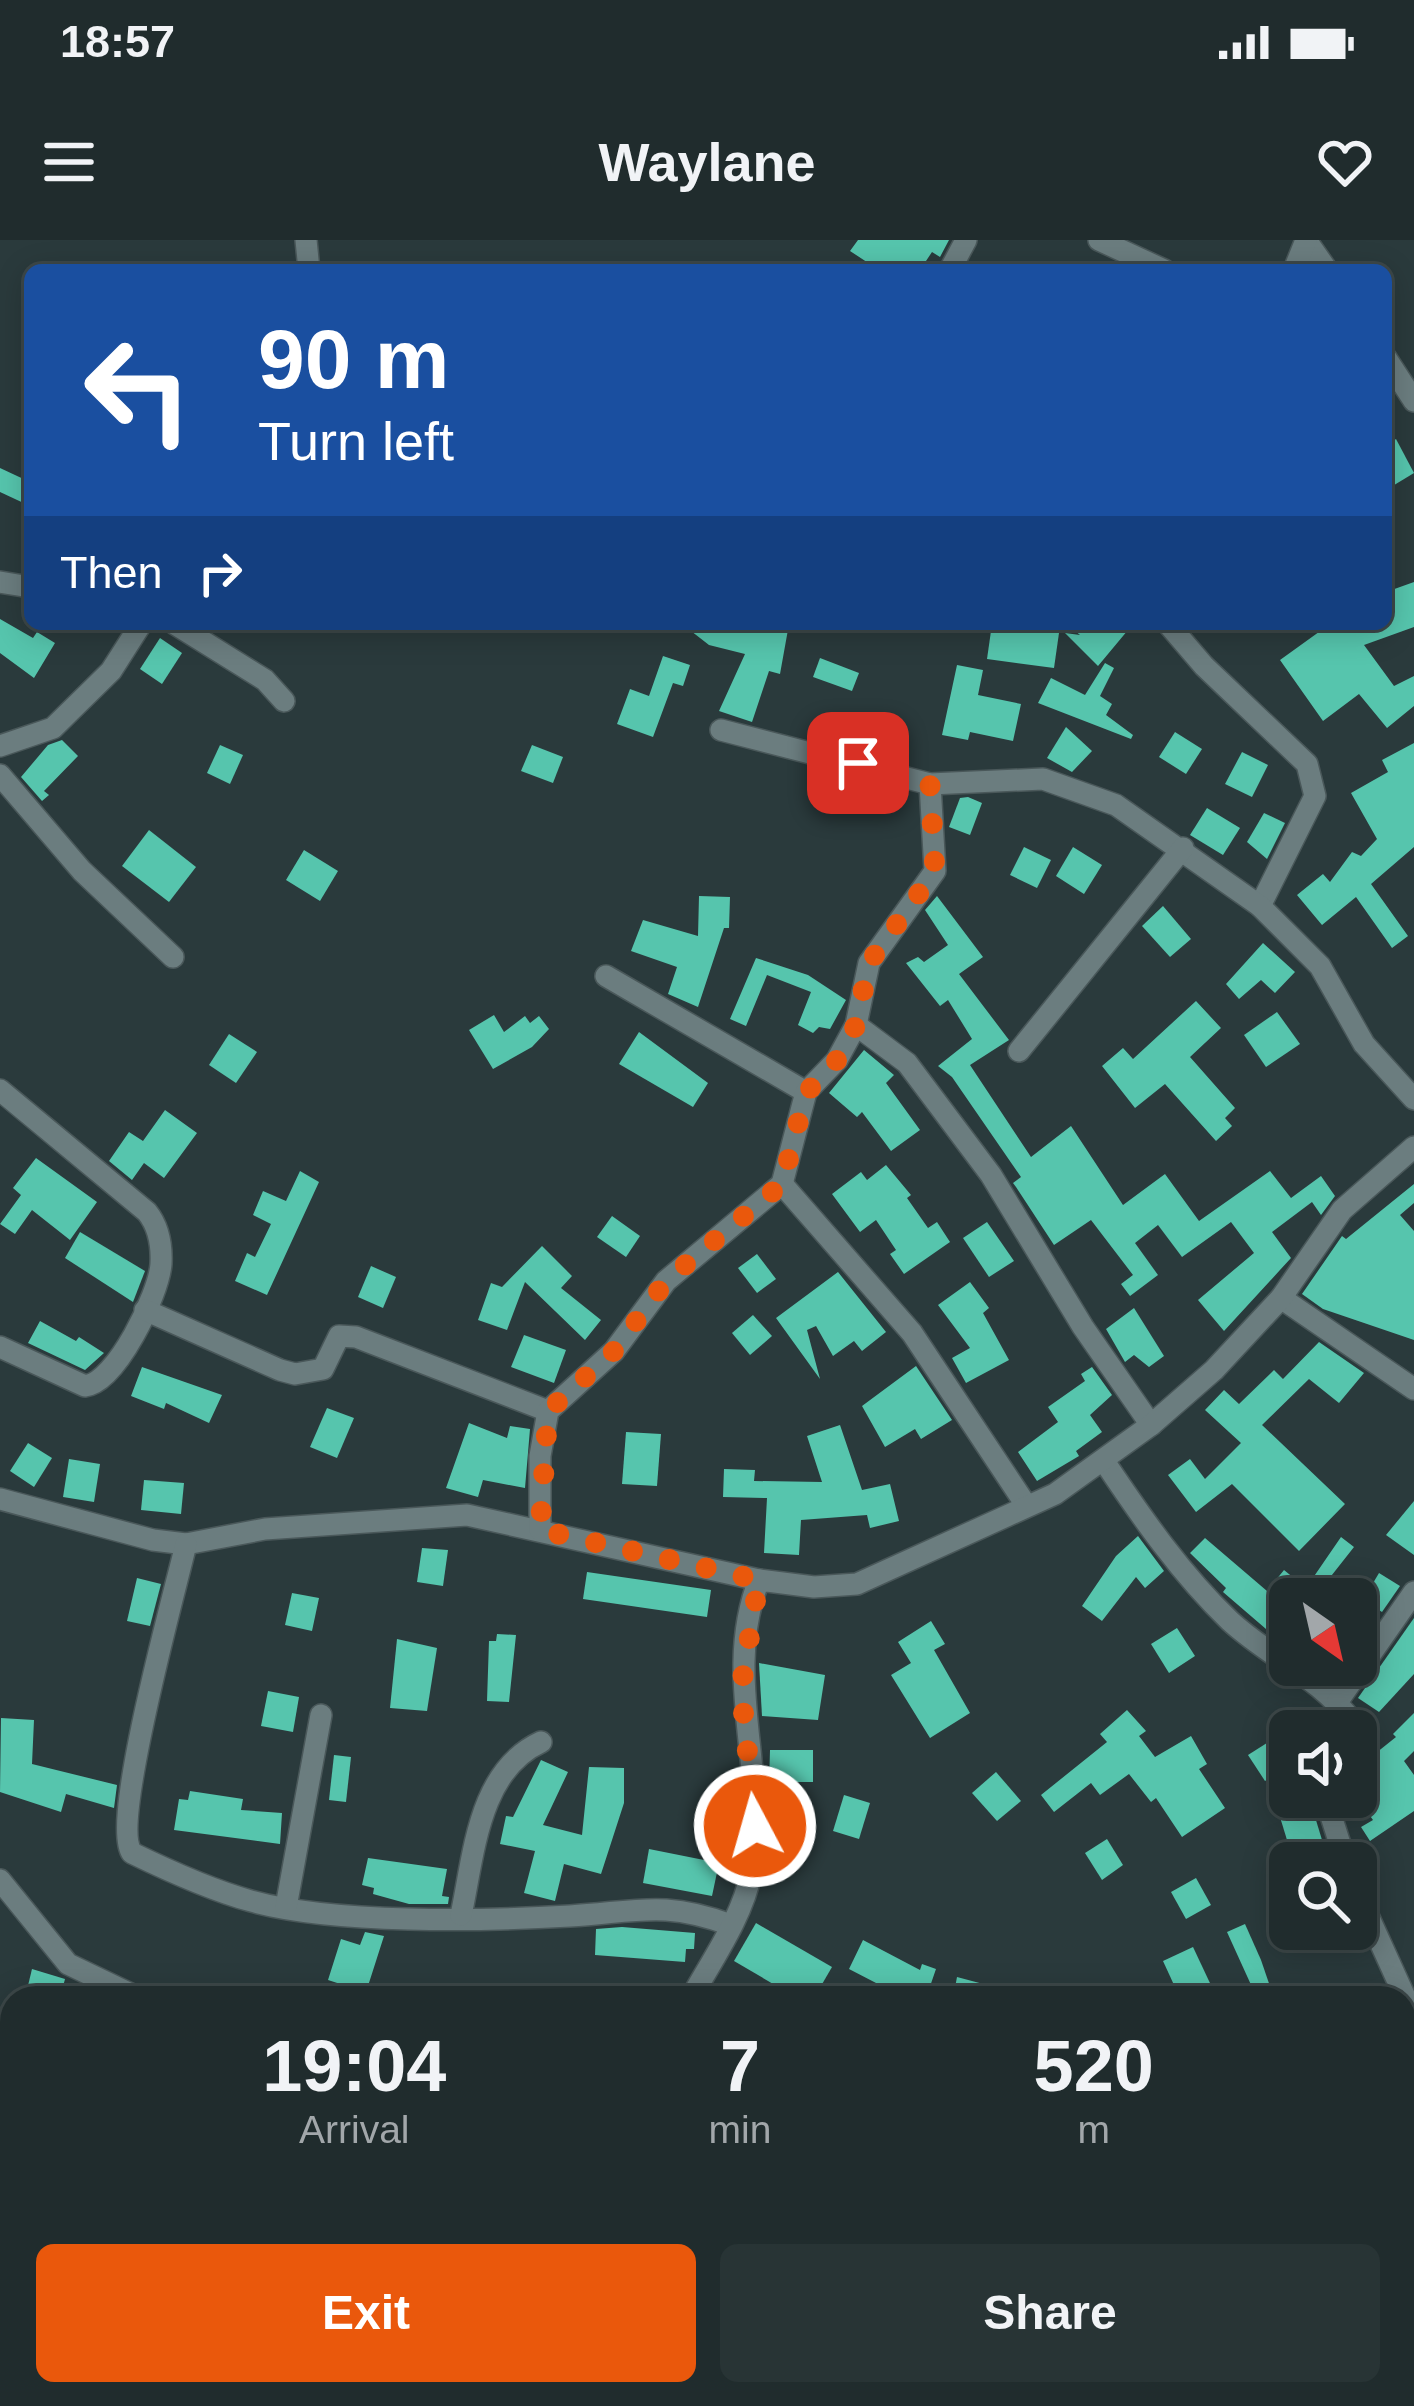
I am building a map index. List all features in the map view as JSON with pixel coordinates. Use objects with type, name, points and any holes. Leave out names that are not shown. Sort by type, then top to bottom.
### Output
[{"type":"street","points":[[1099,240],[1151,264]]},
{"type":"street","points":[[1392,367],[1414,401]]},
{"type":"street","points":[[0,746],[53,728],[111,670],[137,630]]},
{"type":"street","points":[[186,630],[265,680],[284,701]]},
{"type":"street","points":[[1173,630],[1204,666],[1307,764],[1315,796],[1260,906]]},
{"type":"street","points":[[721,730],[930,784],[1043,779],[1116,805],[1260,906],[1320,966],[1364,1044],[1414,1099]]},
{"type":"street","points":[[0,775],[82,871],[173,957]]},
{"type":"street","points":[[540,1530],[548,1411],[614,1351],[666,1281],[782,1184],[806,1093],[837,1060],[856,1025],[869,963],[935,871],[930,784]]},
{"type":"street","points":[[1019,1051],[1183,848]]},
{"type":"street","points":[[606,976],[806,1093]]},
{"type":"street","points":[[856,1025],[907,1064],[977,1156],[1151,1425]]},
{"type":"street","points":[[0,1090],[158,1226],[161,1268],[115,1369],[96,1385],[85,1386],[0,1347]]},
{"type":"street","points":[[0,1499],[153,1540],[186,1544],[265,1529],[467,1515],[759,1580],[814,1588],[856,1583],[1055,1494],[1151,1425],[1214,1370],[1281,1298],[1342,1210],[1414,1147]]},
{"type":"street","points":[[782,1184],[912,1333],[1027,1505]]},
{"type":"street","points":[[1281,1298],[1414,1389]]},
{"type":"street","points":[[145,1310],[295,1374],[323,1369],[339,1336],[356,1337],[548,1411]]},
{"type":"street","points":[[1104,1461],[1158,1541],[1232,1622],[1345,1710]]},
{"type":"street","points":[[186,1544],[137,1750],[126,1845],[145,1859],[250,1901],[334,1915],[572,1916],[631,1906],[690,1910],[731,1925]]},
{"type":"street","points":[[698,1986],[751,1877],[755,1826],[741,1688],[759,1580]]},
{"type":"street","points":[[1338,1701],[1414,1592]]},
{"type":"street","points":[[286,1907],[321,1715]]},
{"type":"street","points":[[461,1916],[485,1803],[523,1751],[541,1742]]},
{"type":"street","points":[[0,1880],[68,1964],[114,1986]]},
{"type":"street","points":[[1377,1935],[1400,1986]]},
{"type":"building","points":[[858,240],[949,240],[940,257],[932,252],[924,264],[870,264],[850,251]]},
{"type":"building","points":[[1396,439],[1414,473],[1392,486],[1392,442]]},
{"type":"building","points":[[0,468],[24,479],[24,503],[0,492]]},
{"type":"building","points":[[1414,582],[1414,627],[1364,645],[1394,686],[1414,676],[1414,706],[1387,728],[1359,694],[1323,721],[1280,660],[1322,630],[1392,630],[1392,590]]},
{"type":"building","points":[[0,619],[33,638],[37,632],[55,643],[34,678],[0,653]]},
{"type":"building","points":[[690,630],[788,630],[780,674],[769,671],[752,722],[719,711],[745,654],[709,645]]},
{"type":"building","points":[[991,630],[1059,633],[1054,668],[987,659]]},
{"type":"building","points":[[1074,630],[1128,630],[1098,666],[1065,633],[1080,635]]},
{"type":"building","points":[[160,638],[182,653],[162,684],[140,669]]},
{"type":"building","points":[[663,656],[690,665],[683,686],[673,683],[653,737],[617,724],[630,689],[649,696]]},
{"type":"building","points":[[820,658],[859,673],[852,691],[813,677]]},
{"type":"building","points":[[1105,663],[1114,668],[1100,696],[1112,704],[1106,715],[1133,735],[1131,739],[1038,703],[1051,678],[1085,695]]},
{"type":"building","points":[[957,665],[983,670],[978,695],[1021,704],[1013,741],[970,732],[968,740],[942,735]]},
{"type":"building","points":[[1066,727],[1092,751],[1072,772],[1047,758]]},
{"type":"building","points":[[1175,732],[1202,749],[1186,774],[1159,757]]},
{"type":"building","points":[[62,740],[78,756],[44,791],[49,795],[42,801],[21,777],[48,745]]},
{"type":"building","points":[[1414,743],[1414,847],[1371,884],[1408,936],[1392,948],[1356,897],[1322,925],[1297,895],[1323,874],[1330,882],[1352,852],[1361,856],[1377,839],[1351,793],[1388,772],[1382,760]]},
{"type":"building","points":[[220,745],[243,755],[230,784],[207,773]]},
{"type":"building","points":[[532,745],[563,757],[553,783],[521,771]]},
{"type":"building","points":[[1242,752],[1268,765],[1252,797],[1225,784]]},
{"type":"building","points":[[960,798],[982,803],[970,835],[949,827]]},
{"type":"building","points":[[1207,808],[1240,828],[1223,855],[1190,835]]},
{"type":"building","points":[[1264,813],[1285,823],[1267,859],[1247,842]]},
{"type":"building","points":[[149,830],[196,867],[169,902],[122,866]]},
{"type":"building","points":[[1024,847],[1051,860],[1037,888],[1010,875]]},
{"type":"building","points":[[1073,847],[1102,865],[1084,894],[1056,876]]},
{"type":"building","points":[[304,850],[338,871],[320,901],[286,880]]},
{"type":"building","points":[[699,896],[730,897],[729,928],[724,928],[698,1007],[668,994],[677,967],[631,951],[643,920],[698,936]]},
{"type":"building","points":[[937,896],[983,957],[959,974],[1009,1040],[970,1065],[1031,1157],[1071,1126],[1123,1205],[1165,1174],[1199,1221],[1270,1171],[1291,1198],[1321,1176],[1335,1196],[1321,1215],[1312,1202],[1272,1232],[1291,1258],[1224,1331],[1198,1300],[1254,1253],[1231,1222],[1182,1257],[1158,1225],[1135,1243],[1158,1275],[1130,1296],[1121,1284],[1133,1275],[1091,1220],[1054,1245],[1013,1183],[1021,1177],[952,1077],[938,1066],[972,1039],[948,1000],[940,1006],[906,963],[918,957],[924,962],[948,945],[925,910]]},
{"type":"building","points":[[1163,906],[1191,939],[1170,957],[1142,926]]},
{"type":"building","points":[[1263,943],[1295,972],[1275,993],[1261,980],[1239,999],[1226,984]]},
{"type":"building","points":[[756,958],[808,975],[846,1000],[830,1029],[819,1027],[813,1033],[798,1025],[811,992],[767,975],[746,1026],[730,1019]]},
{"type":"building","points":[[1196,1001],[1221,1028],[1190,1057],[1235,1108],[1225,1118],[1232,1126],[1216,1141],[1165,1084],[1135,1108],[1102,1066],[1123,1048],[1133,1059]]},
{"type":"building","points":[[1277,1012],[1300,1044],[1266,1067],[1244,1035]]},
{"type":"building","points":[[494,1015],[504,1032],[525,1016],[530,1023],[539,1016],[549,1029],[532,1047],[493,1069],[469,1030]]},
{"type":"building","points":[[639,1032],[708,1083],[693,1107],[619,1064]]},
{"type":"building","points":[[229,1034],[257,1052],[236,1083],[209,1065]]},
{"type":"building","points":[[864,1050],[894,1075],[886,1083],[920,1130],[891,1151],[862,1112],[857,1117],[829,1093]]},
{"type":"building","points":[[165,1110],[197,1133],[164,1178],[144,1163],[132,1180],[109,1161],[129,1132],[143,1141]]},
{"type":"building","points":[[36,1158],[97,1202],[70,1240],[32,1210],[15,1234],[0,1224],[21,1195],[13,1188]]},
{"type":"building","points":[[886,1165],[911,1195],[907,1198],[928,1228],[937,1222],[950,1242],[904,1274],[890,1254],[896,1250],[876,1220],[860,1232],[832,1194],[861,1172],[867,1180]]},
{"type":"building","points":[[300,1171],[319,1182],[267,1295],[235,1281],[247,1253],[255,1257],[271,1224],[253,1215],[263,1191],[286,1201]]},
{"type":"building","points":[[1414,1184],[1414,1203],[1400,1215],[1414,1231],[1414,1340],[1323,1309],[1302,1294],[1342,1236],[1346,1239]]},
{"type":"building","points":[[612,1216],[640,1236],[626,1257],[597,1237]]},
{"type":"building","points":[[987,1222],[1014,1261],[989,1277],[963,1238]]},
{"type":"building","points":[[80,1232],[145,1271],[133,1302],[65,1258]]},
{"type":"building","points":[[542,1246],[572,1276],[561,1288],[601,1320],[585,1340],[525,1282],[507,1330],[478,1320],[491,1283],[502,1287]]},
{"type":"building","points":[[757,1254],[776,1279],[757,1293],[738,1268]]},
{"type":"building","points":[[371,1266],[396,1277],[383,1308],[358,1297]]},
{"type":"building","points":[[838,1272],[886,1332],[862,1351],[854,1341],[833,1356],[816,1326],[807,1330],[820,1379],[776,1318]]},
{"type":"building","points":[[970,1282],[989,1308],[983,1313],[1009,1360],[966,1383],[952,1358],[970,1348],[938,1305]]},
{"type":"building","points":[[1134,1308],[1164,1356],[1149,1367],[1134,1355],[1125,1362],[1106,1329]]},
{"type":"building","points":[[753,1315],[772,1336],[750,1355],[732,1333]]},
{"type":"building","points":[[40,1321],[104,1353],[85,1370],[28,1343]]},
{"type":"building","points":[[524,1335],[566,1350],[554,1383],[511,1367]]},
{"type":"building","points":[[1319,1342],[1364,1373],[1339,1403],[1309,1379],[1262,1425],[1345,1504],[1299,1551],[1232,1484],[1196,1512],[1168,1475],[1190,1459],[1205,1479],[1241,1443],[1205,1410],[1224,1390],[1239,1404],[1274,1370],[1283,1379]]},
{"type":"building","points":[[916,1366],[952,1420],[921,1439],[915,1429],[885,1447],[862,1406]]},
{"type":"building","points":[[142,1367],[222,1395],[209,1423],[166,1403],[164,1409],[131,1396]]},
{"type":"building","points":[[1092,1367],[1112,1395],[1090,1415],[1102,1432],[1076,1451],[1079,1456],[1037,1481],[1018,1452],[1058,1422],[1048,1407],[1085,1381],[1081,1374]]},
{"type":"building","points":[[327,1408],[354,1418],[337,1458],[310,1447]]},
{"type":"building","points":[[469,1423],[507,1438],[510,1426],[530,1429],[525,1488],[483,1480],[478,1497],[446,1488]]},
{"type":"building","points":[[840,1425],[862,1490],[890,1484],[899,1521],[870,1528],[867,1515],[801,1520],[799,1555],[764,1553],[767,1498],[723,1497],[724,1469],[755,1470],[754,1481],[822,1482],[807,1436]]},
{"type":"building","points":[[626,1432],[661,1434],[657,1486],[622,1484]]},
{"type":"building","points":[[28,1443],[52,1458],[34,1487],[10,1471]]},
{"type":"building","points":[[69,1459],[100,1464],[94,1502],[63,1497]]},
{"type":"building","points":[[144,1480],[184,1483],[181,1514],[141,1510]]},
{"type":"building","points":[[1414,1501],[1414,1555],[1386,1535]]},
{"type":"building","points":[[1138,1536],[1164,1571],[1145,1588],[1136,1577],[1102,1621],[1082,1606],[1116,1556]]},
{"type":"building","points":[[1341,1537],[1354,1547],[1330,1578],[1313,1578]]},
{"type":"building","points":[[1205,1538],[1267,1591],[1266,1629],[1223,1592],[1226,1588],[1190,1553]]},
{"type":"building","points":[[422,1548],[448,1550],[443,1586],[417,1582]]},
{"type":"building","points":[[587,1572],[711,1590],[707,1617],[583,1599]]},
{"type":"building","points":[[1379,1573],[1400,1586],[1382,1612],[1377,1609]]},
{"type":"building","points":[[137,1578],[161,1584],[150,1626],[127,1621]]},
{"type":"building","points":[[292,1593],[319,1598],[312,1631],[285,1625]]},
{"type":"building","points":[[1414,1618],[1414,1674],[1379,1712],[1358,1698],[1366,1686],[1377,1686],[1377,1671]]},
{"type":"building","points":[[931,1621],[945,1644],[934,1650],[970,1713],[930,1738],[891,1675],[911,1663],[898,1642]]},
{"type":"building","points":[[1177,1628],[1195,1656],[1169,1673],[1151,1644]]},
{"type":"building","points":[[497,1634],[516,1635],[509,1702],[487,1701],[489,1641],[496,1641]]},
{"type":"building","points":[[397,1639],[437,1648],[427,1711],[390,1708]]},
{"type":"building","points":[[759,1663],[825,1675],[818,1720],[762,1716]]},
{"type":"building","points":[[268,1691],[299,1697],[293,1732],[261,1726]]},
{"type":"building","points":[[1127,1710],[1146,1731],[1139,1736],[1155,1757],[1191,1736],[1207,1764],[1199,1769],[1225,1808],[1182,1837],[1156,1798],[1151,1802],[1129,1774],[1100,1795],[1091,1783],[1054,1812],[1041,1795],[1107,1742],[1100,1734]]},
{"type":"building","points":[[1414,1713],[1414,1751],[1404,1761],[1414,1775],[1414,1811],[1370,1841],[1361,1827],[1377,1818],[1377,1752],[1396,1737],[1393,1734]]},
{"type":"building","points":[[1,1718],[34,1720],[32,1764],[117,1785],[114,1808],[66,1794],[61,1812],[0,1792]]},
{"type":"building","points":[[1269,1742],[1269,1778],[1265,1781],[1248,1755]]},
{"type":"building","points":[[770,1750],[813,1750],[813,1782],[769,1782]]},
{"type":"building","points":[[334,1755],[351,1757],[346,1802],[329,1800]]},
{"type":"building","points":[[541,1760],[568,1772],[543,1825],[582,1835],[589,1767],[624,1768],[624,1803],[601,1874],[564,1864],[555,1901],[524,1893],[535,1851],[500,1844],[506,1816],[513,1817]]},
{"type":"building","points":[[996,1772],[1021,1801],[997,1821],[972,1793]]},
{"type":"building","points":[[190,1791],[243,1799],[241,1810],[282,1813],[280,1844],[174,1830],[179,1799],[188,1800]]},
{"type":"building","points":[[844,1795],[870,1803],[859,1839],[833,1831]]},
{"type":"building","points":[[1280,1818],[1315,1818],[1323,1842],[1288,1842]]},
{"type":"building","points":[[1107,1839],[1123,1865],[1102,1880],[1085,1853]]},
{"type":"building","points":[[649,1849],[719,1863],[712,1896],[643,1883]]},
{"type":"building","points":[[368,1858],[447,1869],[442,1896],[449,1897],[448,1904],[409,1904],[373,1894],[374,1888],[362,1885]]},
{"type":"building","points":[[1196,1878],[1211,1905],[1186,1919],[1171,1892]]},
{"type":"building","points":[[756,1923],[832,1967],[821,1986],[777,1986],[734,1961]]},
{"type":"building","points":[[1245,1924],[1270,1986],[1252,1986],[1227,1932]]},
{"type":"building","points":[[596,1929],[695,1933],[694,1949],[686,1949],[685,1962],[595,1955]]},
{"type":"building","points":[[365,1932],[384,1936],[368,1986],[328,1980],[341,1939],[360,1945]]},
{"type":"building","points":[[863,1940],[920,1970],[922,1964],[936,1969],[930,1986],[882,1986],[849,1969]]},
{"type":"building","points":[[1193,1947],[1211,1986],[1174,1986],[1163,1961]]},
{"type":"building","points":[[32,1969],[65,1979],[63,1986],[28,1986]]},
{"type":"building","points":[[957,1977],[991,1986],[955,1986]]},
{"type":"route","points":[[755,1826],[741,1688],[753,1594],[759,1580],[540,1530],[541,1456],[548,1411],[614,1351],[666,1281],[782,1184],[806,1093],[837,1060],[856,1025],[869,963],[935,871],[930,784],[858,763]]}]
